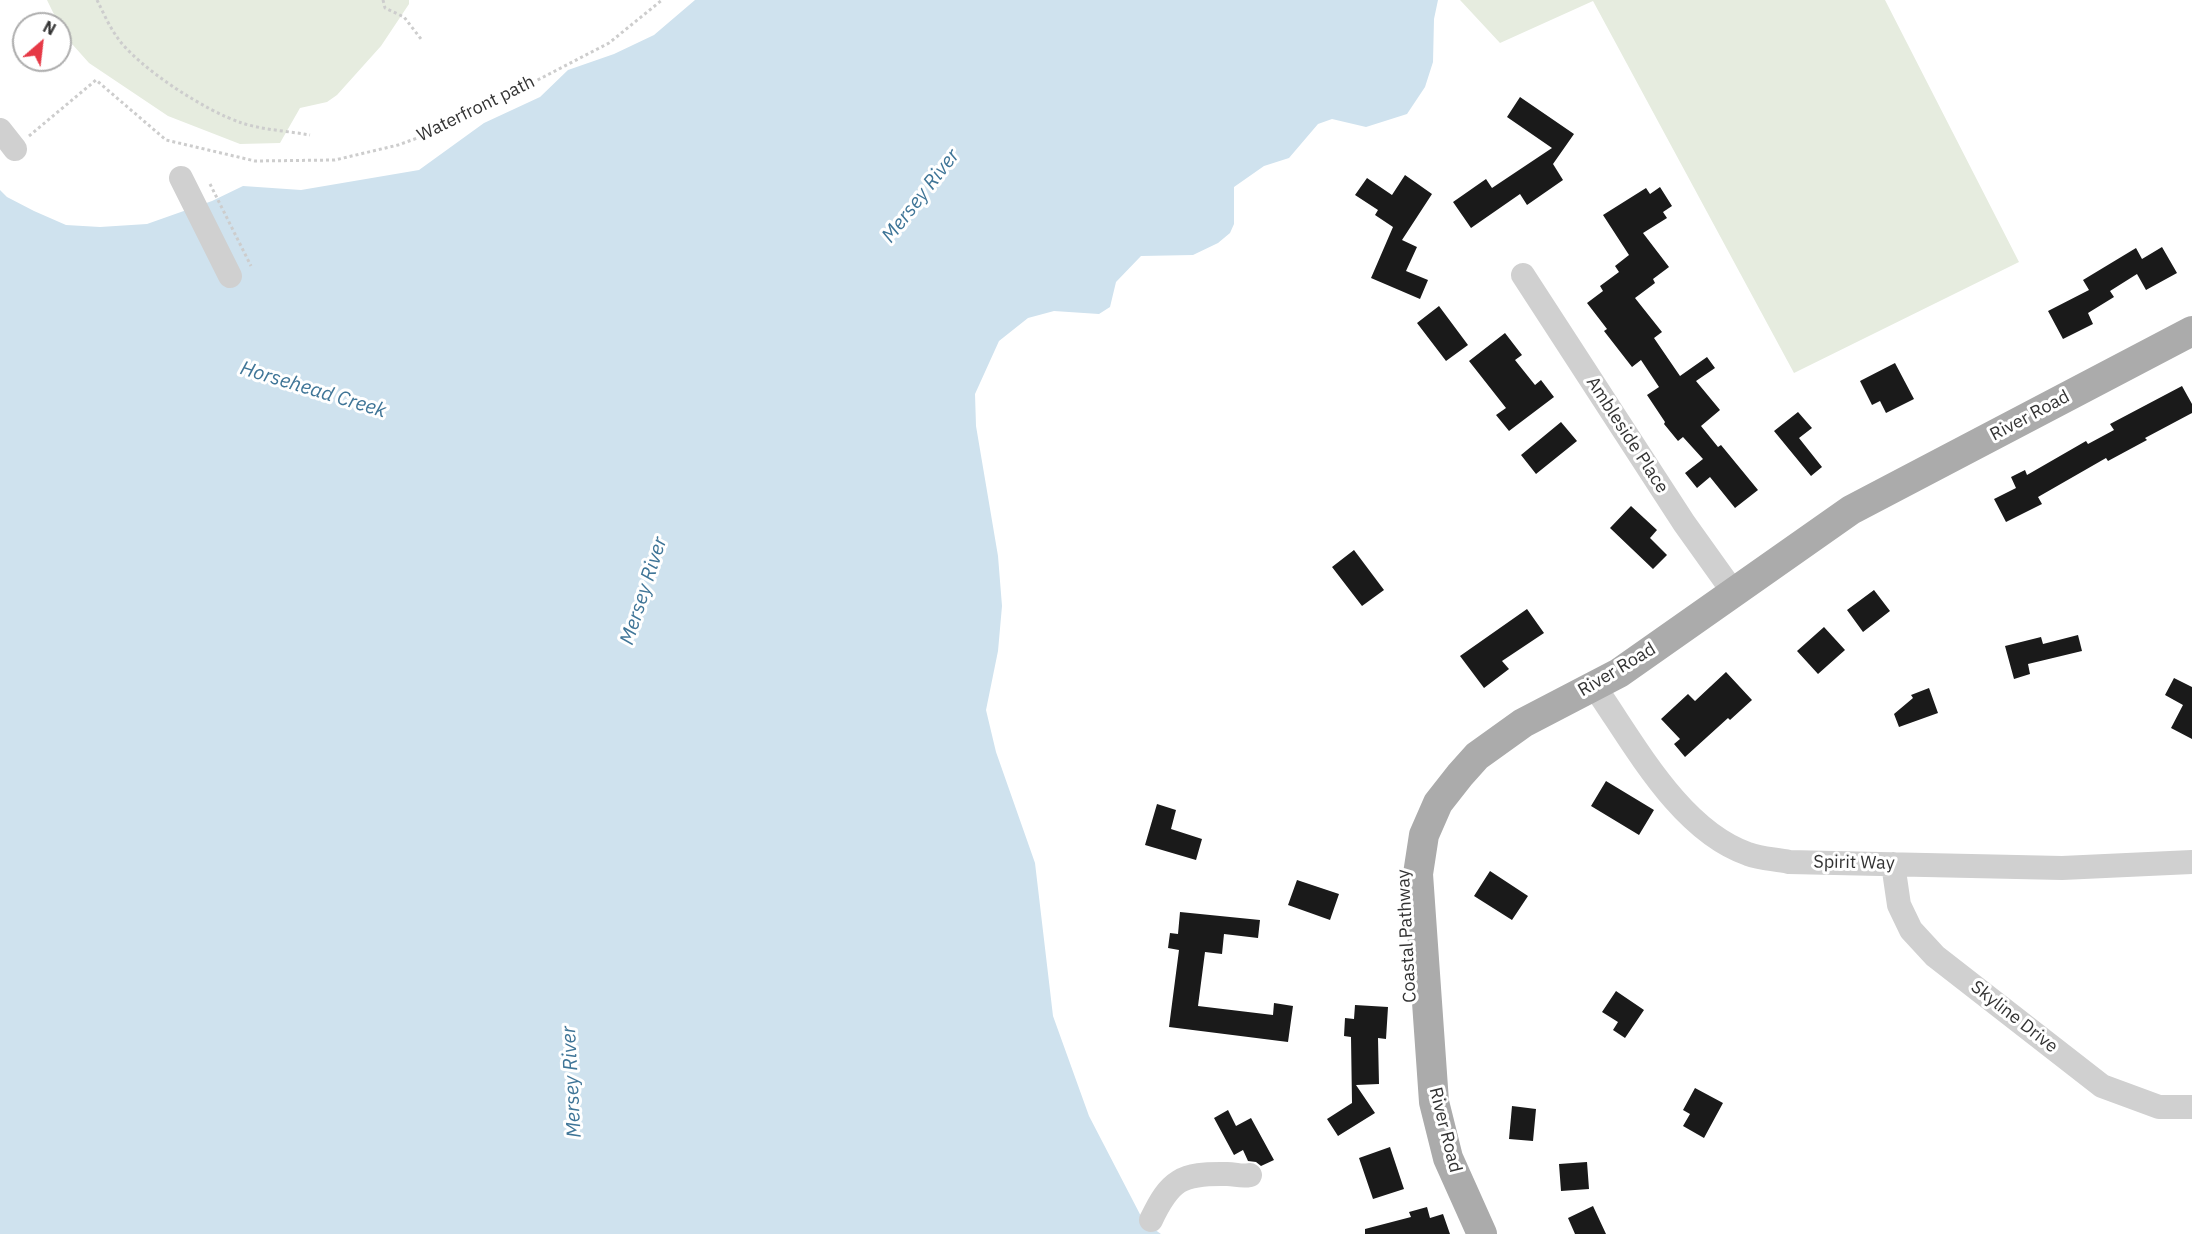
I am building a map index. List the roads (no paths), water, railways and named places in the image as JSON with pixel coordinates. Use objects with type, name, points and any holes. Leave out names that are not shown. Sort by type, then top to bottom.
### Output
[{"type":"main road","name":"River Road","points":[[1482,1234],[1448,1158],[1434,1102],[1418,874],[1424,834],[1438,803],[1460,775],[1477,756],[1523,723],[1619,673],[1851,510],[2192,331]]},
{"type":"street","points":[[0,129],[15,149]]},
{"type":"street","points":[[181,178],[241,271]]},
{"type":"street","name":"Ambleside Place","points":[[1523,275],[1684,523],[1734,593]]},
{"type":"street","name":"Spirit Way","points":[[1594,686],[1652,770],[1683,809],[1715,837],[1749,854],[1789,861],[2062,868],[2192,862]]},
{"type":"street","name":"Skyline Drive","points":[[1893,864],[1899,905],[1911,930],[1935,956],[2102,1086],[2159,1107],[2192,1107]]},
{"type":"street","points":[[1150,1221],[1162,1197],[1173,1184],[1184,1177],[1214,1174],[1231,1174],[1242,1177],[1250,1175]]},
{"type":"water","points":[[695,0],[1438,0],[1434,19],[1433,62],[1425,87],[1407,114],[1366,127],[1332,119],[1318,124],[1289,158],[1264,166],[1234,187],[1234,224],[1230,233],[1218,243],[1193,255],[1141,256],[1116,282],[1110,307],[1099,314],[1054,311],[1028,318],[999,341],[975,394],[976,426],[998,556],[1002,606],[998,651],[986,710],[996,752],[1035,863],[1053,1016],[1089,1116],[1144,1222],[1161,1234],[0,1234],[0,190],[7,197],[66,225],[100,227],[147,224],[212,201],[243,186],[301,190],[419,170],[484,123],[540,97],[568,70],[614,54],[654,35]]},
{"type":"water label","name":"Mersey River","points":[[921,196]]},
{"type":"water label","name":"Horsehead Creek","points":[[313,390]]},
{"type":"water label","name":"Mersey River","points":[[644,591]]},
{"type":"water label","name":"Mersey River","points":[[572,1082]]}]
